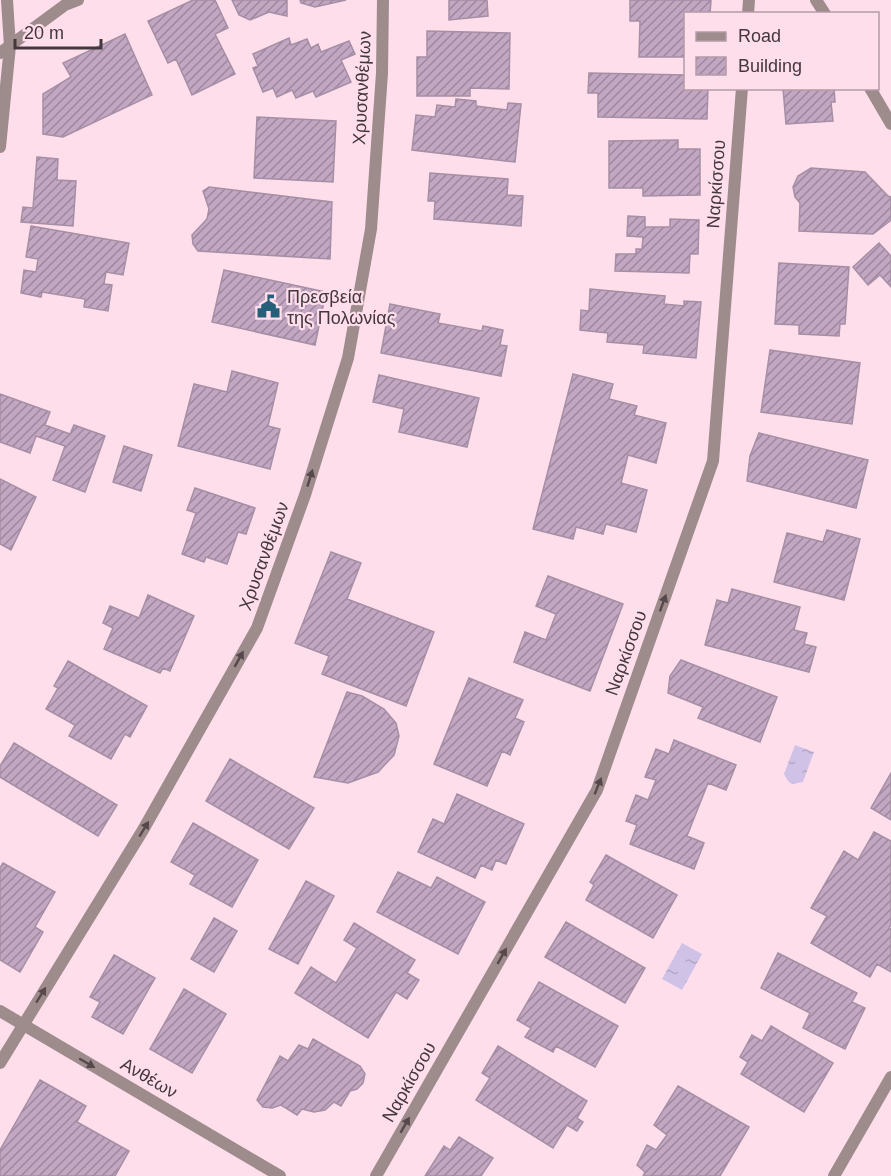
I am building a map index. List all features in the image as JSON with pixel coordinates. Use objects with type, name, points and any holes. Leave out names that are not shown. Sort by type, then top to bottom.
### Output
[{"type":"street","points":[[0,147],[7,0]]},
{"type":"street","points":[[5,50],[65,5],[78,0]]},
{"type":"street","name":"Χρυσανθέμων","points":[[0,1063],[143,830],[256,628],[305,495],[348,358],[371,229],[382,73],[383,0]]},
{"type":"street","name":"Ναρκίσσου","points":[[376,1176],[597,790],[713,461],[742,90]]},
{"type":"street","points":[[871,90],[891,124]]},
{"type":"street","name":"Ανθέων","points":[[0,1011],[280,1176]]},
{"type":"street","points":[[834,1176],[891,1077]]},
{"type":"water","points":[[795,745],[814,752],[803,782],[792,784],[784,774]]},
{"type":"water","points":[[682,943],[702,954],[682,990],[662,979]]},
{"type":"building","points":[[193,0],[215,0],[228,28],[215,34],[235,74],[192,95],[176,59],[168,63],[148,21]]},
{"type":"building","points":[[232,0],[287,0],[287,16],[269,12],[250,20],[239,15]]},
{"type":"building","points":[[300,0],[346,0],[315,7],[301,3]]},
{"type":"building","points":[[449,0],[487,0],[488,16],[449,20]]},
{"type":"building","points":[[630,0],[711,0],[710,12],[684,12],[684,57],[639,57],[640,21],[630,21]]},
{"type":"building","points":[[427,31],[510,33],[509,89],[470,88],[470,96],[417,96],[417,57],[427,57]]},
{"type":"building","points":[[125,34],[152,95],[63,137],[43,134],[43,94],[71,77],[63,63]]},
{"type":"building","points":[[289,38],[291,45],[307,39],[311,48],[318,44],[321,52],[349,41],[355,54],[341,60],[351,82],[316,97],[313,91],[296,98],[292,90],[277,97],[273,88],[263,92],[253,68],[258,66],[253,54]]},
{"type":"building","points":[[589,73],[684,75],[684,90],[708,90],[707,119],[598,117],[598,93],[588,93]]},
{"type":"building","points":[[783,90],[834,90],[835,102],[831,102],[833,121],[786,124]]},
{"type":"building","points":[[456,99],[476,101],[476,106],[507,110],[508,103],[521,104],[515,162],[412,150],[416,115],[435,117],[437,105],[455,107]]},
{"type":"building","points":[[257,117],[336,121],[333,182],[254,178]]},
{"type":"building","points":[[678,140],[678,149],[700,149],[700,195],[643,196],[643,188],[609,188],[609,141]]},
{"type":"building","points":[[37,157],[58,159],[57,180],[76,181],[73,226],[21,222],[23,207],[33,208]]},
{"type":"building","points":[[811,168],[865,172],[891,197],[891,220],[873,234],[799,231],[800,203],[795,197],[793,187],[798,176]]},
{"type":"building","points":[[430,173],[508,179],[507,195],[523,196],[521,226],[434,219],[435,201],[428,201]]},
{"type":"building","points":[[209,187],[332,202],[330,259],[198,251],[193,244],[192,235],[207,219],[209,209],[203,191]]},
{"type":"building","points":[[628,216],[645,217],[645,227],[670,227],[670,219],[699,220],[698,254],[690,254],[689,273],[615,271],[616,254],[636,254],[636,249],[642,249],[643,237],[627,236]]},
{"type":"building","points":[[31,226],[129,243],[123,275],[106,272],[104,284],[112,285],[108,311],[84,307],[85,299],[42,292],[41,297],[21,293],[24,270],[36,272],[38,259],[26,257]]},
{"type":"building","points":[[879,243],[891,256],[891,287],[880,275],[868,285],[853,267]]},
{"type":"building","points":[[779,263],[849,267],[845,324],[840,324],[839,336],[799,334],[799,325],[775,324]]},
{"type":"building","name":"Πρεσβεία της Πολωνίας","points":[[224,270],[326,292],[315,345],[212,322]]},
{"type":"building","points":[[590,289],[665,296],[664,304],[684,306],[684,301],[701,302],[696,358],[643,353],[644,345],[607,342],[608,333],[580,330],[581,310],[589,311]]},
{"type":"building","points":[[390,304],[440,314],[438,323],[482,331],[483,326],[503,330],[500,345],[507,346],[501,376],[381,353]]},
{"type":"building","points":[[770,350],[860,363],[852,424],[761,412]]},
{"type":"building","points":[[232,371],[278,383],[268,426],[280,429],[270,469],[178,446],[194,384],[227,392]]},
{"type":"building","points":[[573,374],[613,384],[609,399],[637,406],[634,415],[666,423],[656,463],[628,455],[621,483],[647,490],[636,532],[606,524],[603,534],[576,527],[573,539],[533,529]]},
{"type":"building","points":[[379,375],[479,398],[467,447],[399,432],[404,409],[373,402]]},
{"type":"building","points":[[0,394],[50,412],[45,425],[70,434],[74,425],[105,436],[85,492],[53,480],[65,446],[36,436],[30,453],[0,442]]},
{"type":"building","points":[[759,433],[868,460],[856,508],[747,481],[750,456]]},
{"type":"building","points":[[124,446],[152,455],[141,491],[113,482]]},
{"type":"building","points":[[0,479],[36,497],[11,550],[0,544]]},
{"type":"building","points":[[195,488],[255,508],[246,534],[238,532],[227,564],[206,557],[204,562],[182,554],[196,513],[187,510]]},
{"type":"building","points":[[827,530],[860,539],[844,600],[774,582],[787,533],[823,542]]},
{"type":"building","points":[[331,552],[361,563],[347,599],[434,632],[406,706],[322,674],[329,656],[295,643]]},
{"type":"building","points":[[548,576],[623,604],[590,691],[514,662],[525,632],[546,640],[556,614],[536,606]]},
{"type":"building","points":[[732,589],[800,607],[794,630],[807,633],[804,644],[816,647],[809,672],[705,645],[717,600],[728,603]]},
{"type":"building","points":[[148,595],[194,616],[170,671],[163,668],[160,673],[104,649],[113,628],[103,623],[110,606],[139,618]]},
{"type":"building","points":[[681,660],[777,697],[760,742],[698,718],[703,707],[668,693],[670,676]]},
{"type":"building","points":[[68,661],[147,706],[130,737],[125,734],[111,759],[69,736],[75,725],[46,709],[58,688],[54,686]]},
{"type":"building","points":[[469,678],[523,700],[515,718],[524,722],[510,755],[502,751],[487,786],[434,764]]},
{"type":"building","points":[[347,692],[362,696],[384,709],[396,723],[399,736],[394,755],[378,772],[348,783],[314,777]]},
{"type":"building","points":[[674,740],[736,765],[726,790],[708,783],[687,836],[704,843],[694,869],[630,844],[637,825],[626,821],[636,795],[648,800],[656,780],[645,777],[656,749],[669,754]]},
{"type":"building","points":[[14,743],[117,805],[98,836],[0,777],[0,766]]},
{"type":"building","points":[[230,759],[314,808],[289,849],[206,801]]},
{"type":"building","points":[[891,773],[891,820],[871,808]]},
{"type":"building","points":[[457,794],[524,824],[506,864],[496,860],[492,870],[481,865],[475,878],[418,852],[433,819],[444,824]]},
{"type":"building","points":[[193,823],[258,860],[232,907],[190,884],[195,875],[171,862]]},
{"type":"building","points":[[874,832],[891,841],[891,925],[889,928],[891,929],[891,972],[877,964],[870,977],[811,943],[827,916],[811,908],[844,851],[858,860]]},
{"type":"building","points":[[606,855],[677,895],[653,938],[586,900],[594,885],[590,882]]},
{"type":"building","points":[[3,863],[55,892],[35,927],[43,932],[20,972],[0,960],[0,868]]},
{"type":"building","points":[[398,872],[431,888],[437,877],[485,902],[458,954],[377,912]]},
{"type":"building","points":[[306,881],[334,896],[298,964],[269,949]]},
{"type":"building","points":[[214,918],[237,931],[214,972],[191,959]]},
{"type":"building","points":[[566,922],[645,968],[625,1003],[545,957]]},
{"type":"building","points":[[354,923],[415,960],[407,973],[419,980],[407,999],[396,992],[368,1038],[295,993],[311,967],[336,983],[357,948],[344,940]]},
{"type":"building","points":[[778,953],[857,993],[852,1002],[865,1008],[845,1049],[803,1028],[810,1013],[761,988]]},
{"type":"building","points":[[114,955],[155,978],[123,1034],[92,1017],[100,1002],[90,997]]},
{"type":"building","points":[[539,982],[618,1026],[595,1067],[556,1046],[553,1052],[525,1037],[531,1028],[517,1020]]},
{"type":"building","points":[[184,989],[226,1014],[192,1073],[150,1049]]},
{"type":"building","points":[[771,1026],[833,1063],[804,1112],[741,1074],[748,1062],[740,1057],[752,1035],[762,1041]]},
{"type":"building","points":[[313,1039],[360,1066],[365,1074],[363,1083],[357,1089],[350,1091],[341,1106],[334,1102],[325,1110],[314,1112],[302,1109],[297,1115],[281,1105],[272,1108],[263,1107],[257,1100],[280,1056],[288,1061],[299,1045],[308,1049]]},
{"type":"building","points":[[498,1046],[587,1101],[577,1118],[583,1122],[577,1131],[567,1125],[553,1148],[476,1100],[490,1078],[482,1073]]},
{"type":"building","points":[[40,1080],[86,1106],[77,1122],[129,1151],[115,1176],[0,1176],[0,1150]]},
{"type":"building","points":[[678,1086],[749,1127],[720,1176],[643,1176],[645,1172],[637,1165],[647,1145],[656,1150],[667,1135],[654,1125]]},
{"type":"building","points":[[459,1137],[493,1158],[481,1176],[425,1176],[444,1146],[450,1150]]},
{"type":"place","name":"Πρεσβεία της Πολωνίας","points":[[269,307]]}]
